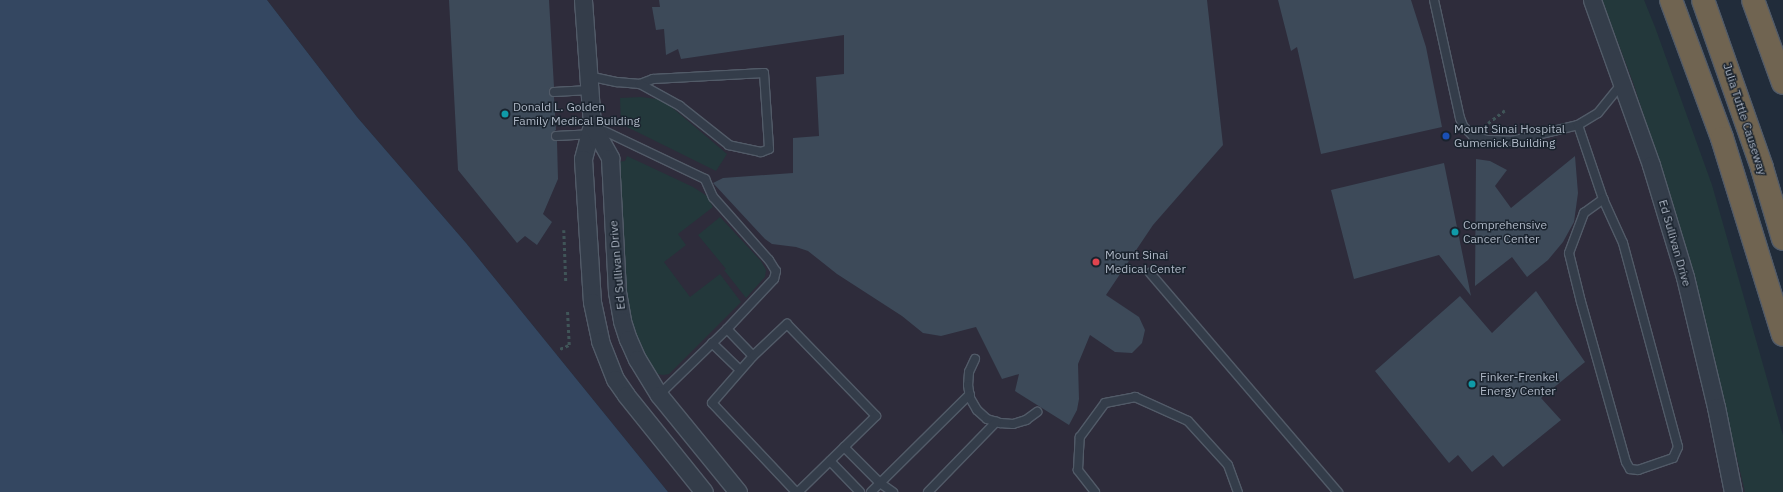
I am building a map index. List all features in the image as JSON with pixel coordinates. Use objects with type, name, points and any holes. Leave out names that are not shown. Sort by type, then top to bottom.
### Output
[{"type":"highway","points":[[1671,0],[1722,138],[1749,220],[1783,335]]},
{"type":"highway","name":"Julia Tuttle Causeway","points":[[1703,0],[1759,161],[1783,239]]},
{"type":"highway","points":[[1753,0],[1783,83]]},
{"type":"street","name":"Ed Sullivan Drive","points":[[583,0],[591,129],[583,159],[591,288],[595,322],[607,362],[626,395],[704,492]]},
{"type":"street","name":"Ed Sullivan Drive","points":[[1592,0],[1651,165],[1685,277],[1716,407],[1733,492]]},
{"type":"street","name":"Ed Sullivan Drive","points":[[591,129],[610,158],[618,304],[628,339],[637,359],[659,395],[738,492]]},
{"type":"street","points":[[591,288],[616,271]]},
{"type":"street","points":[[651,427],[652,412],[659,395]]},
{"type":"lane","points":[[1434,0],[1460,118],[1468,132],[1479,138],[1512,141],[1578,125],[1598,113],[1622,83]]},
{"type":"lane","points":[[554,92],[589,83],[617,82],[640,84],[680,106],[729,145],[762,152],[769,149],[764,73],[653,79],[640,84]]},
{"type":"lane","points":[[1578,125],[1603,199],[1623,243],[1678,447],[1673,458],[1638,470],[1630,469],[1626,462],[1581,302],[1569,253],[1584,214],[1603,199]]},
{"type":"lane","points":[[556,136],[591,129],[705,179],[713,197],[769,260],[776,271],[774,279],[727,329],[659,395]]},
{"type":"lane","points":[[1150,273],[1283,425],[1338,492]]},
{"type":"lane","points":[[787,324],[876,416],[797,492],[712,404],[740,370],[787,324]]},
{"type":"lane","points":[[727,329],[753,356]]},
{"type":"lane","points":[[712,343],[740,370]]},
{"type":"lane","points":[[975,359],[969,372],[968,385],[977,410],[987,418],[996,422],[1014,424],[1026,420],[1037,412]]},
{"type":"lane","points":[[871,492],[970,394]]},
{"type":"lane","points":[[1095,492],[1078,470],[1080,437],[1105,403],[1134,397],[1188,421],[1228,465],[1238,492]]},
{"type":"lane","points":[[928,492],[996,422]]},
{"type":"lane","points":[[844,447],[880,482],[893,492]]},
{"type":"lane","points":[[830,461],[860,492]]},
{"type":"path","points":[[1488,123],[1505,110]]},
{"type":"path","points":[[564,230],[566,283]]},
{"type":"path","points":[[560,349],[569,345],[567,310]]},
{"type":"shaded area","name":"Mount Sinai Medical Center","points":[[267,0],[1622,0],[1764,492],[668,492],[466,243],[357,117]]},
{"type":"green space","points":[[1602,0],[1644,0],[1655,27],[1712,185],[1783,435],[1783,492],[1745,492],[1689,257],[1634,85]]},
{"type":"green space","points":[[641,97],[657,99],[668,104],[727,154],[716,171],[621,124],[620,98]]},
{"type":"green space","points":[[627,156],[693,187],[707,196],[713,207],[678,234],[686,245],[664,262],[690,297],[720,274],[741,302],[669,374],[663,375],[652,373],[629,322],[626,306],[617,162],[625,161]]},
{"type":"green space","points":[[720,217],[761,261],[766,270],[765,277],[746,298],[724,270],[726,269],[698,235]]},
{"type":"water","points":[[0,0],[267,0],[357,117],[466,243],[668,492],[0,492]]},
{"type":"building","name":"Donald L. Golden Family Medical Building","points":[[449,0],[549,0],[554,87],[549,89],[549,93],[554,97],[556,130],[551,136],[552,139],[557,141],[558,179],[543,214],[552,222],[537,245],[525,236],[517,243],[458,170]]},
{"type":"building","points":[[659,0],[1207,0],[1223,145],[1153,225],[1106,295],[1139,317],[1145,330],[1142,343],[1132,353],[1115,352],[1090,335],[1078,364],[1079,399],[1077,410],[1069,425],[1015,391],[1019,374],[1002,379],[976,327],[941,336],[923,333],[902,316],[837,274],[808,251],[796,247],[772,244],[765,239],[713,183],[723,178],[793,173],[793,138],[819,136],[816,77],[844,74],[844,35],[681,59],[678,49],[666,55],[664,29],[656,30],[652,7],[660,7]]},
{"type":"building","points":[[1278,0],[1411,0],[1426,47],[1442,127],[1321,154],[1297,47],[1291,51]]},
{"type":"building","points":[[1575,156],[1578,193],[1574,222],[1563,242],[1548,260],[1527,277],[1512,257],[1475,286],[1476,159],[1490,161],[1507,170],[1495,186],[1511,208]]},
{"type":"building","points":[[1444,163],[1471,296],[1439,255],[1354,279],[1331,190]]},
{"type":"building","name":"Finker-Frenkel Energy Center","points":[[1536,291],[1585,362],[1541,398],[1561,420],[1503,467],[1493,455],[1472,472],[1458,455],[1449,463],[1375,371],[1460,296],[1492,333]]},
{"type":"place","name":"Donald L. Golden Family Medical Building","points":[[505,114]]},
{"type":"place","name":"Mount Sinai Hospital Gumenick Building","points":[[1446,136]]},
{"type":"place","name":"Comprehensive Cancer Center","points":[[1455,232]]},
{"type":"place","name":"Mount Sinai Medical Center","points":[[1096,262]]},
{"type":"place","name":"Finker-Frenkel Energy Center","points":[[1472,384]]}]
